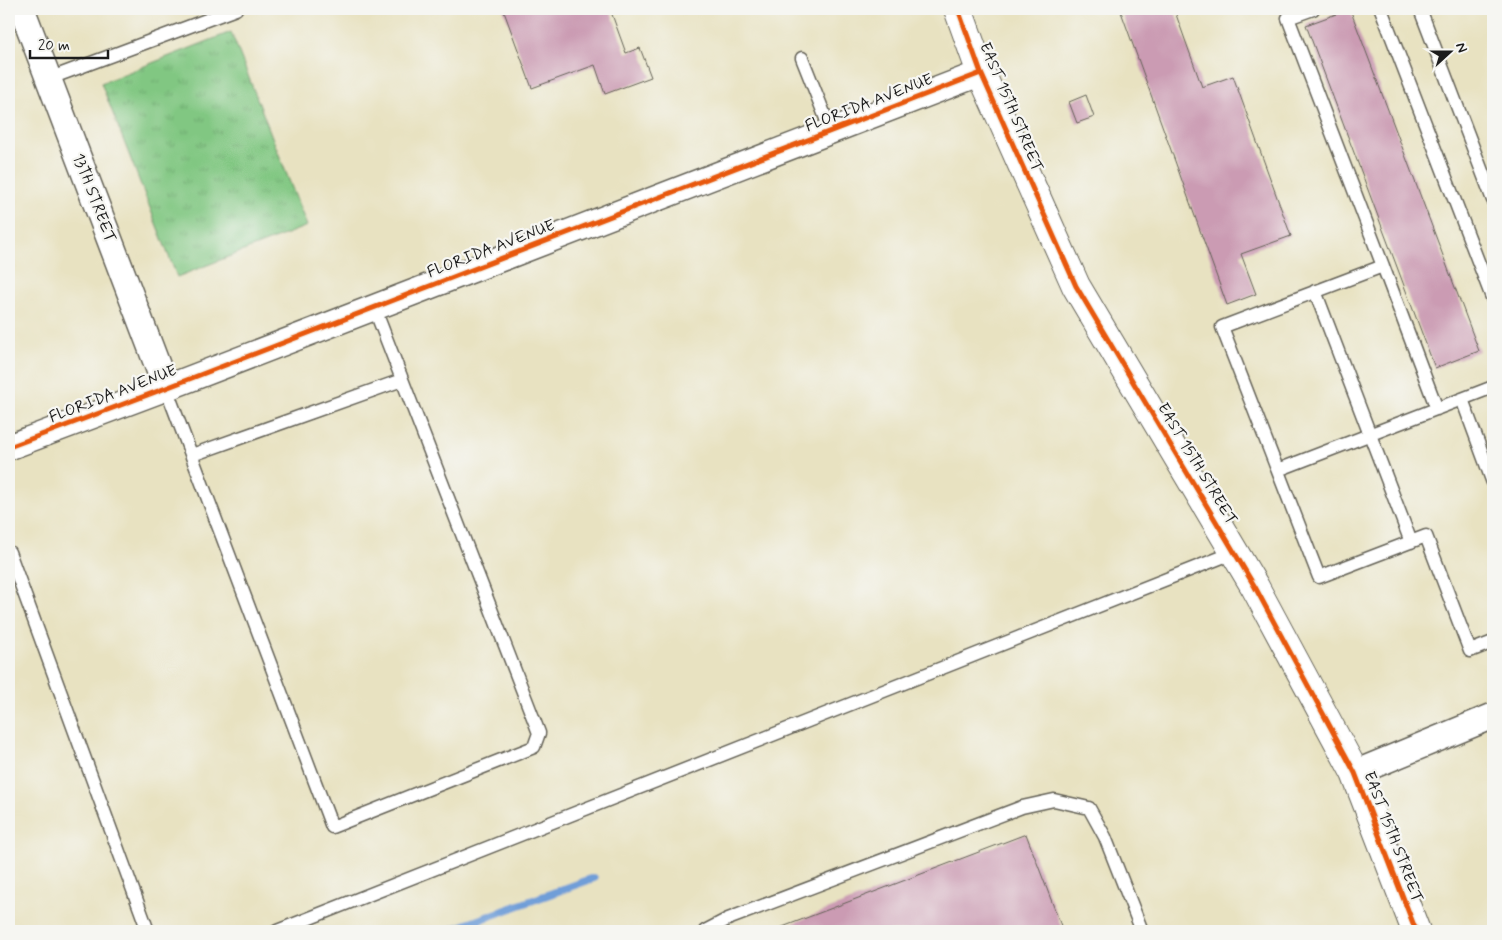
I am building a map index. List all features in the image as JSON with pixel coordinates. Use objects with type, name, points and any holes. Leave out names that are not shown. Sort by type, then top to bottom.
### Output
[{"type":"street","name":"13TH STREET","points":[[22,9],[166,388]]},
{"type":"street","name":"EAST 15TH STREET","points":[[958,9],[981,73],[1076,286],[1234,552],[1355,772],[1416,931]]},
{"type":"street","name":"FLORIDA AVENUE","points":[[9,447],[981,73]]},
{"type":"street","points":[[1355,772],[1493,716]]},
{"type":"lane","points":[[48,78],[236,9]]},
{"type":"lane","points":[[1313,9],[1288,18],[1437,409]]},
{"type":"lane","points":[[1381,9],[1493,300]]},
{"type":"lane","points":[[1420,9],[1490,185],[1493,200]]},
{"type":"lane","points":[[802,58],[831,131]]},
{"type":"lane","points":[[1383,266],[1222,328],[1319,577],[1426,536],[1470,651],[1493,642]]},
{"type":"lane","points":[[1315,291],[1410,542]]},
{"type":"lane","points":[[166,388],[332,827],[534,747],[539,733],[374,307]]},
{"type":"lane","points":[[192,455],[402,380]]},
{"type":"lane","points":[[1278,470],[1493,387]]},
{"type":"lane","points":[[1462,399],[1493,483]]},
{"type":"lane","points":[[9,552],[148,931]]},
{"type":"lane","points":[[277,931],[1234,552]]},
{"type":"lane","points":[[706,931],[728,919],[1022,807],[1054,800],[1089,808],[1106,837],[1142,931]]},
{"type":"green space","points":[[231,32],[307,226],[177,277],[101,83]]},
{"type":"building","points":[[503,9],[610,9],[626,53],[640,48],[651,77],[605,94],[595,65],[532,88]]},
{"type":"building","points":[[1120,9],[1174,9],[1202,87],[1233,76],[1291,236],[1241,254],[1256,294],[1227,305]]},
{"type":"building","points":[[1350,9],[1479,351],[1435,368],[1306,25]]},
{"type":"building","points":[[1086,95],[1094,117],[1077,123],[1069,102]]},
{"type":"building","points":[[1026,834],[1063,931],[772,931]]},
{"type":"waterway","points":[[448,931],[594,878]]},
{"type":"cycle path","points":[[958,9],[981,73],[1076,286],[1255,587],[1355,773],[1416,931]]},
{"type":"cycle path","points":[[9,447],[981,73]]}]
